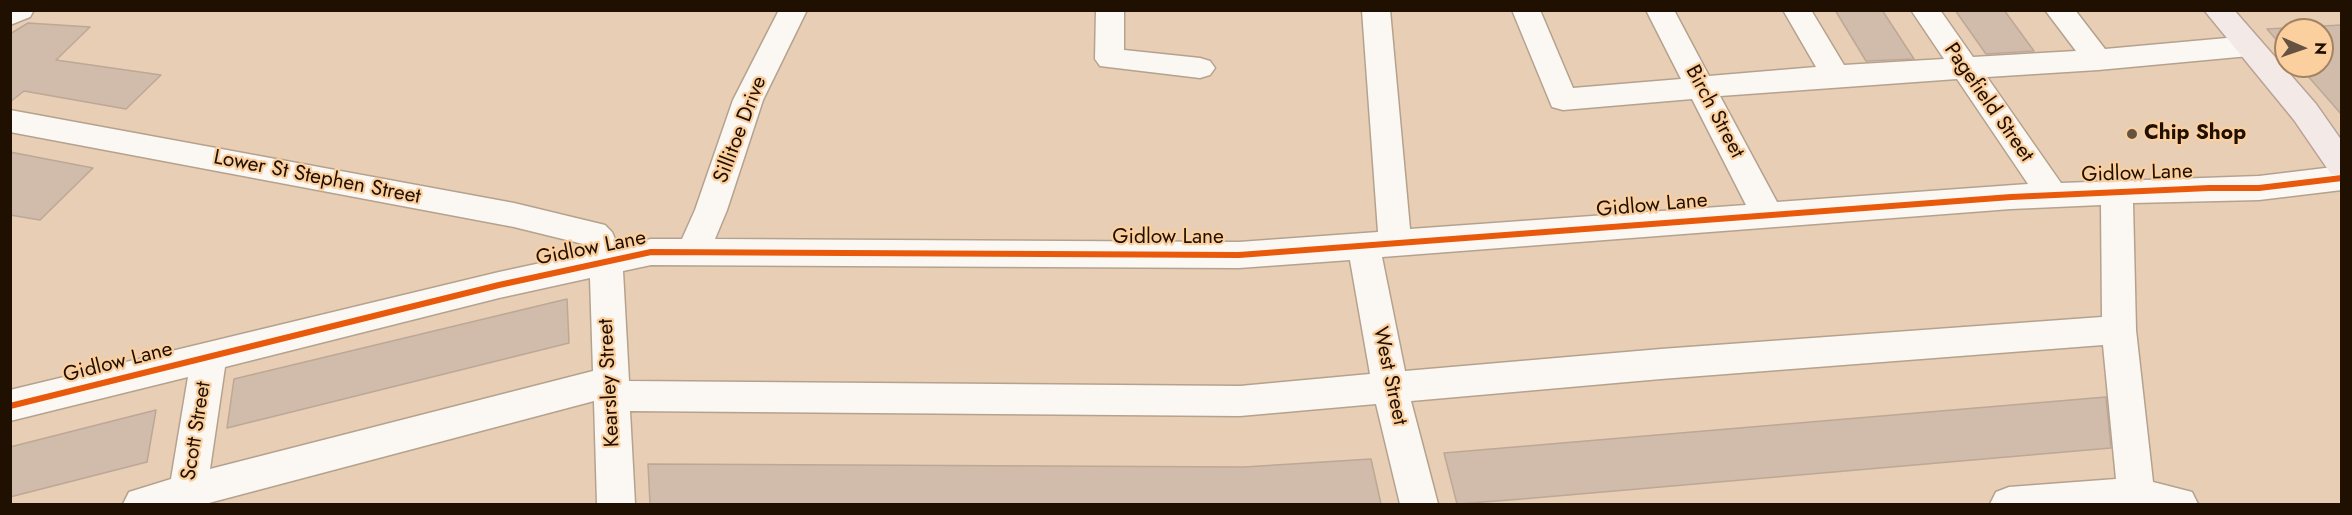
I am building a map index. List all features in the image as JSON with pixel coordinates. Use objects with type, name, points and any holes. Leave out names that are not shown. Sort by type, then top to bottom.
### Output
[{"type":"main road","points":[[2218,10],[2305,112],[2342,166]]},
{"type":"street","points":[[10,16],[20,10]]},
{"type":"street","name":"Sillitoe Drive","points":[[693,252],[711,210],[748,100],[793,10]]},
{"type":"street","points":[[1110,10],[1110,59],[1200,68]]},
{"type":"street","name":"West Street","points":[[1376,10],[1380,245],[1390,387],[1419,504]]},
{"type":"street","points":[[1526,10],[1563,99],[1836,76],[2097,60],[2249,46]]},
{"type":"street","name":"Birch Street","points":[[1660,10],[1767,214]]},
{"type":"street","points":[[1797,10],[1836,76]]},
{"type":"street","name":"Pagefield Street","points":[[1925,10],[2052,195]]},
{"type":"street","points":[[2059,10],[2097,60]]},
{"type":"street","name":"Lower St Stephen Street","points":[[10,121],[514,215],[593,234],[600,241],[606,261]]},
{"type":"street","name":"Gidlow Lane","points":[[19,400],[209,358],[499,285],[651,252],[1239,255],[1767,214],[2052,195],[2259,188],[2342,178]]},
{"type":"street","points":[[2117,192],[2119,330],[2137,500]]},
{"type":"street","name":"Kearsley Street","points":[[606,261],[616,504]]},
{"type":"street","points":[[142,504],[187,498],[610,389],[1240,401],[1661,364],[2119,330]]},
{"type":"street","name":"Scott Street","points":[[187,498],[209,358]]},
{"type":"street","points":[[2008,504],[2137,500],[2179,504]]},
{"type":"building","points":[[1835,10],[1882,10],[1914,59],[1866,61]]},
{"type":"building","points":[[1955,10],[2004,10],[2034,51],[1986,54]]},
{"type":"building","points":[[28,23],[90,27],[56,60],[161,75],[126,109],[24,91],[10,102],[10,34]]},
{"type":"building","points":[[2334,25],[2342,25],[2342,115],[2310,78],[2334,78]]},
{"type":"building","points":[[2267,29],[2274,29],[2274,37]]},
{"type":"building","points":[[10,152],[93,168],[40,220],[10,215]]},
{"type":"building","points":[[567,299],[569,343],[227,428],[234,379]]},
{"type":"building","points":[[2106,397],[2111,448],[1522,499],[1457,504],[1444,453]]},
{"type":"building","points":[[156,410],[147,462],[10,497],[10,447]]},
{"type":"building","points":[[1371,459],[1381,504],[650,504],[648,464],[1244,467]]},
{"type":"cycle path","points":[[10,406],[499,285],[651,252],[1239,255],[2011,197],[2209,188],[2259,188],[2342,178]]},
{"type":"place","name":"Chip Shop","points":[[2132,134]]}]
